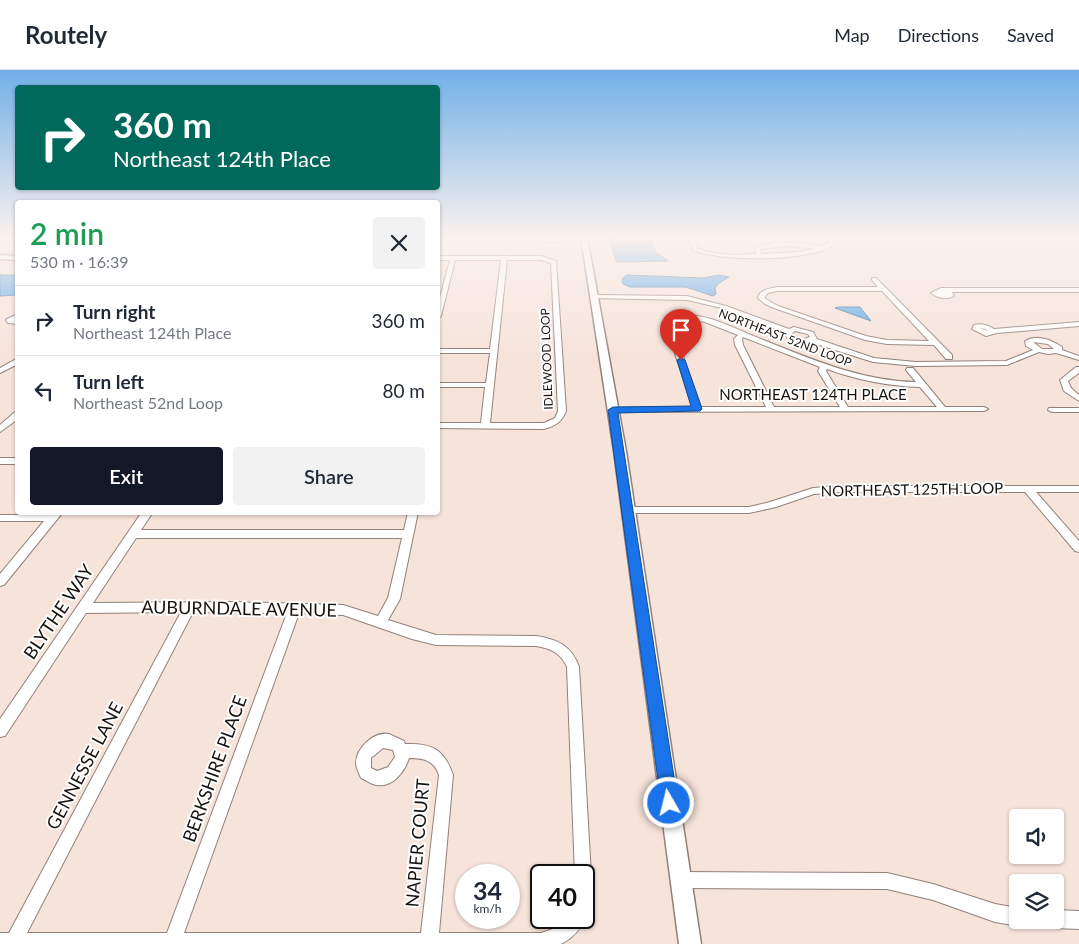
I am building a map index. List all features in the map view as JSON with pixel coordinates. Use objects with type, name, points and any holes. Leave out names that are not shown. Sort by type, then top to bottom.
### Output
[{"type":"street","points":[[440,308],[448,278]]},
{"type":"street","points":[[486,426],[502,278]]},
{"type":"street","name":"IDLEWOOD LOOP","points":[[440,426],[544,426],[556,422],[562,411],[556,278]]},
{"type":"street","points":[[590,278],[613,410],[690,944]]},
{"type":"street","points":[[874,278],[949,357]]},
{"type":"street","points":[[884,289],[777,289],[766,291],[762,294],[761,298],[767,303],[865,338],[886,342],[936,343]]},
{"type":"street","points":[[946,292],[956,290],[1076,290],[1079,294]]},
{"type":"street","points":[[592,295],[687,298],[724,307],[788,331],[799,329],[807,331],[814,334],[813,340]]},
{"type":"street","name":"NORTHEAST 52ND LOOP","points":[[697,409],[670,328],[671,322],[685,317],[700,318],[824,367],[874,380],[923,385]]},
{"type":"street","points":[[807,331],[822,323]]},
{"type":"street","points":[[994,331],[1079,324]]},
{"type":"street","points":[[1017,330],[1034,340],[1054,344],[1058,351]]},
{"type":"street","points":[[788,331],[788,336],[794,340],[802,342],[813,340],[873,360],[916,364],[1000,363],[1022,358],[1038,350]]},
{"type":"street","points":[[742,334],[738,338],[739,345],[771,409]]},
{"type":"street","points":[[779,349],[794,340]]},
{"type":"street","points":[[1034,340],[1029,341],[1029,344],[1038,350],[1058,351],[1079,358]]},
{"type":"street","points":[[440,351],[494,351]]},
{"type":"street","points":[[0,371],[15,362]]},
{"type":"street","points":[[824,367],[822,371],[845,409]]},
{"type":"street","points":[[1079,369],[1064,380],[1067,389],[1079,399]]},
{"type":"street","points":[[910,370],[943,409]]},
{"type":"street","points":[[440,385],[490,385]]},
{"type":"street","name":"NORTHEAST 124TH PLACE","points":[[613,410],[984,409]]},
{"type":"street","points":[[1052,410],[1079,410]]},
{"type":"street","points":[[0,428],[15,416]]},
{"type":"street","points":[[0,461],[15,461]]},
{"type":"street","name":"NORTHEAST 125TH LOOP","points":[[628,510],[749,510],[772,505],[813,491],[834,489],[1079,489]]},
{"type":"street","points":[[1028,489],[1079,548]]},
{"type":"street","points":[[0,518],[56,515]]},
{"type":"street","points":[[0,582],[56,515]]},
{"type":"street","name":"BLYTHE WAY","points":[[0,731],[146,515]]},
{"type":"street","points":[[381,621],[394,600],[412,515]]},
{"type":"street","points":[[133,534],[409,534]]},
{"type":"street","name":"AUBURNDALE AVENUE","points":[[84,608],[294,608],[343,610],[436,640],[546,642],[565,652],[573,667],[583,864]]},
{"type":"street","name":"GENNESSE LANE","points":[[7,942],[188,608]]},
{"type":"street","name":"BERKSHIRE PLACE","points":[[172,942],[294,608]]},
{"type":"street","name":"NAPIER COURT","points":[[402,751],[426,752],[436,756],[444,764],[446,775],[429,942]]},
{"type":"street","points":[[681,880],[887,881],[933,892],[995,913],[1009,915]]},
{"type":"street","points":[[1064,919],[1079,920]]},
{"type":"street","points":[[7,942],[541,942],[556,938],[570,929]]},
{"type":"water","points":[[0,278],[15,278],[15,295],[0,296]]},
{"type":"water","points":[[624,278],[728,278],[719,283],[715,288],[716,294],[713,296],[686,287],[630,287],[623,284]]},
{"type":"water","points":[[860,307],[871,321],[835,308]]},
{"type":"route","points":[[669,803],[613,410],[697,409],[681,360]]}]
